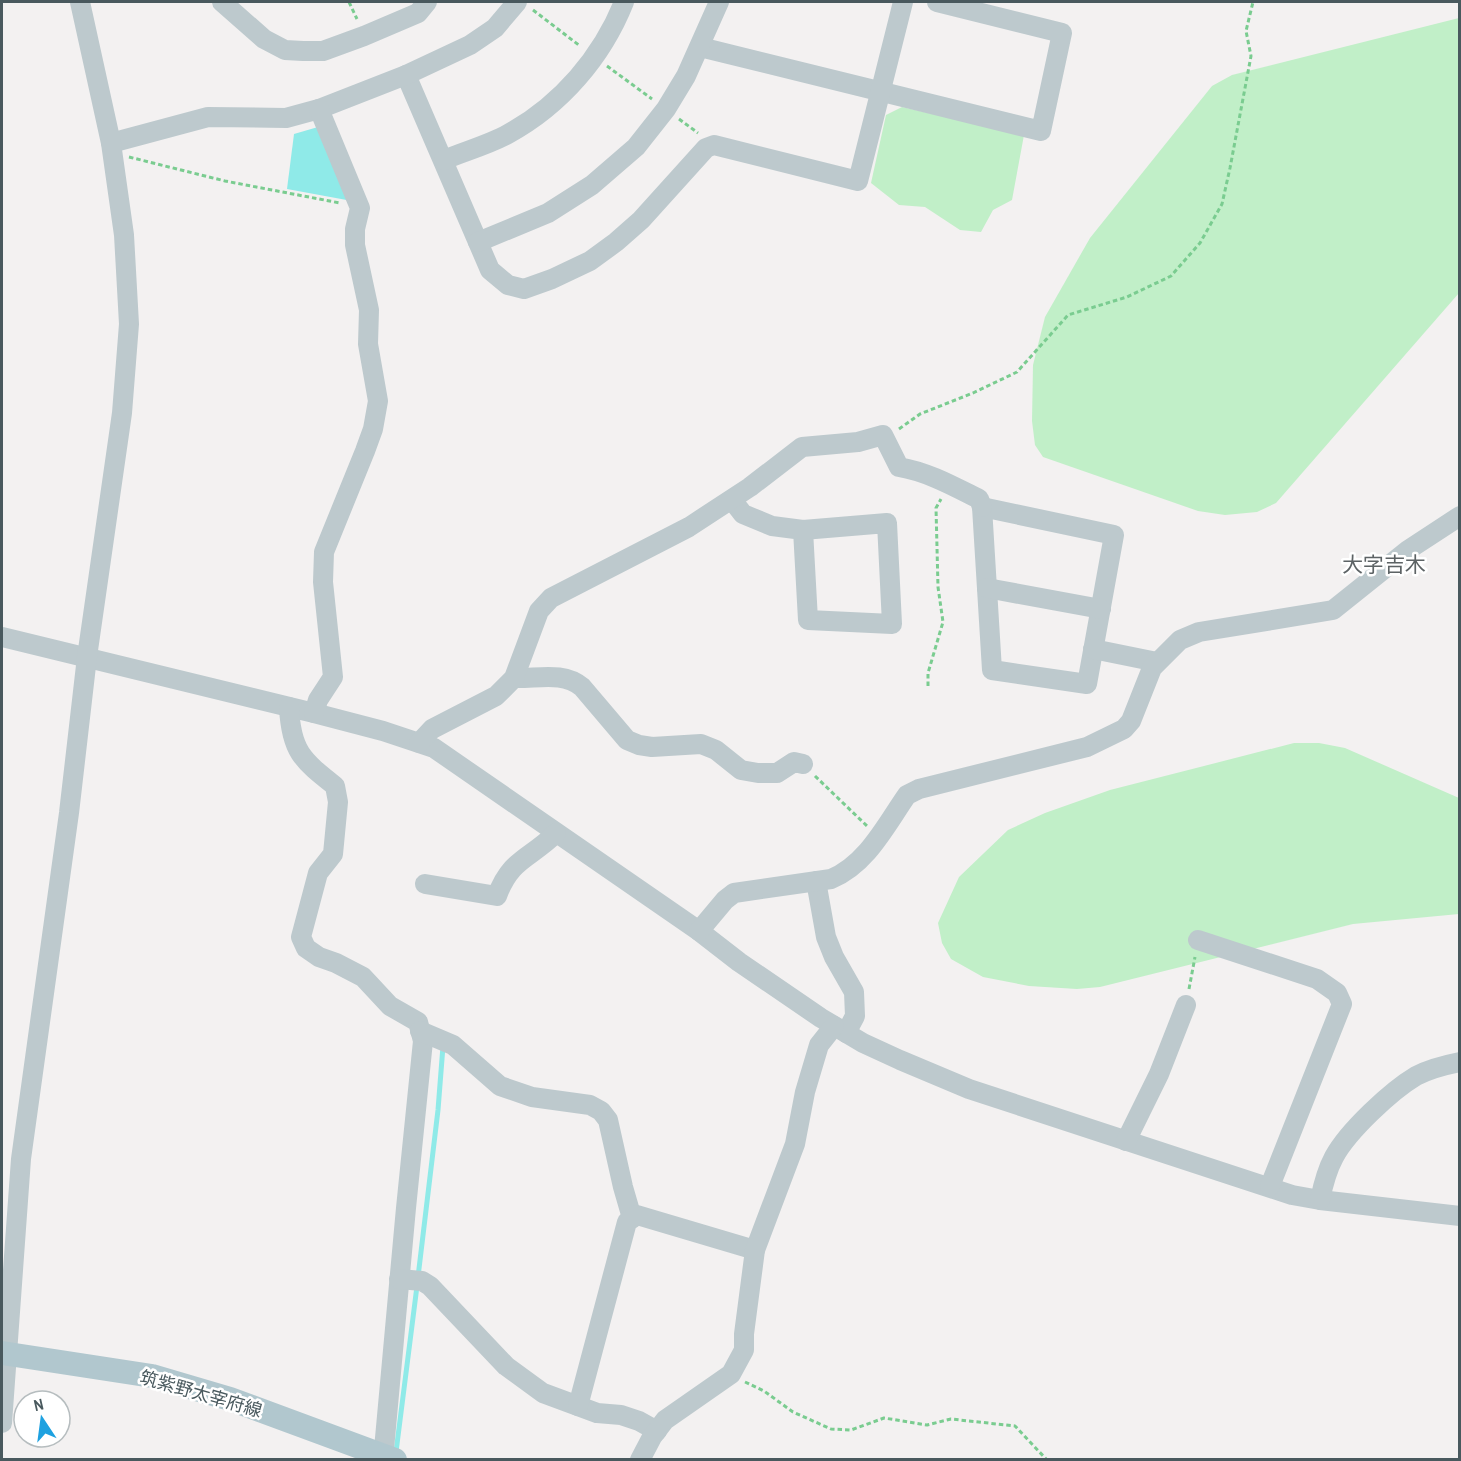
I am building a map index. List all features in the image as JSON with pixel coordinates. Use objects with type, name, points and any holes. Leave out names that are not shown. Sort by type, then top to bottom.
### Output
[{"type":"main road","name":"筑紫野太宰府線","points":[[4,1354],[152,1376],[230,1399],[387,1458]]},
{"type":"street","points":[[2,1423],[4,1354],[21,1160],[69,813],[87,657],[122,413],[129,324],[124,235],[112,148],[80,2]]},
{"type":"street","points":[[222,2],[264,39],[285,50],[303,51],[323,51],[364,36],[418,13],[427,2]]},
{"type":"street","points":[[444,160],[506,135],[539,116],[566,91],[594,57],[617,20],[624,2]]},
{"type":"street","points":[[478,242],[548,213],[592,185],[636,147],[666,109],[686,76],[718,2]]},
{"type":"street","points":[[406,75],[490,270],[508,285],[524,289],[590,261],[616,242],[641,220],[706,148],[714,145],[858,181],[903,2]]},
{"type":"street","points":[[700,47],[1041,131],[1062,33],[937,2]]},
{"type":"street","points":[[112,148],[208,117],[286,118],[319,109],[406,75],[470,45],[524,5]]},
{"type":"street","points":[[314,713],[318,700],[333,677],[323,582],[324,552],[373,429],[378,400],[368,344],[369,310],[355,245],[355,230],[360,207],[319,109]]},
{"type":"street","points":[[419,742],[432,729],[496,696],[514,678],[539,611],[551,598],[689,527],[732,500],[802,447],[858,442],[884,435],[899,467],[917,470],[979,499],[982,507],[992,670],[1087,684],[1114,535],[982,507]]},
{"type":"street","points":[[732,500],[743,514],[772,526],[803,530],[887,523],[892,624],[808,620],[803,530]]},
{"type":"street","points":[[699,931],[725,900],[734,893],[831,879],[843,874],[862,860],[907,795],[919,789],[1087,747],[1124,729],[1131,721],[1152,668],[1180,640],[1199,632],[1333,610],[1407,550],[1460,516]]},
{"type":"street","points":[[987,588],[1101,609]]},
{"type":"street","points":[[2,637],[314,713],[434,748],[840,1030],[891,1056],[969,1089],[1292,1195],[1460,1216]]},
{"type":"street","points":[[1093,649],[1157,662]]},
{"type":"street","points":[[514,678],[548,676],[574,680],[627,740],[639,745],[652,747],[701,744],[716,750],[741,770],[758,773],[777,773],[794,762],[803,764]]},
{"type":"street","points":[[289,707],[296,748],[307,765],[335,786],[338,802],[333,854],[318,873],[301,937],[306,948],[363,978],[390,1006],[418,1022],[423,1041],[399,1279],[387,1458]]},
{"type":"street","points":[[425,884],[497,896],[502,881],[515,864],[545,844],[556,833]]},
{"type":"street","points":[[640,1460],[665,1420],[731,1374],[744,1350],[755,1250],[795,1144],[805,1092],[819,1045],[855,1017],[854,992],[834,957],[826,937],[816,881]]},
{"type":"street","points":[[1197,940],[1317,980],[1337,993],[1342,1004],[1270,1186]]},
{"type":"street","points":[[1126,1141],[1159,1074],[1186,1005]]},
{"type":"street","points":[[420,1031],[453,1046],[500,1086],[532,1098],[590,1105],[601,1111],[608,1120],[632,1218]]},
{"type":"street","points":[[1320,1200],[1323,1185],[1335,1156],[1362,1122],[1387,1097],[1417,1076],[1460,1062]]},
{"type":"street","points":[[578,1406],[627,1222],[637,1215],[755,1250]]},
{"type":"street","points":[[399,1279],[422,1281],[430,1286],[506,1366],[543,1393],[597,1413],[621,1415],[639,1421],[657,1431]]},
{"type":"path","points":[[884,435],[894,432],[920,414],[1017,372],[1068,315],[1127,297],[1171,276],[1200,243],[1221,204],[1230,168],[1251,56],[1246,31],[1253,2]]},
{"type":"path","points":[[524,5],[714,145]]},
{"type":"path","points":[[112,148],[225,181],[360,207]]},
{"type":"path","points":[[928,686],[928,673],[943,622],[938,587],[936,508],[949,484]]},
{"type":"path","points":[[803,764],[878,837]]},
{"type":"path","points":[[1186,1005],[1197,940]]},
{"type":"path","points":[[731,1374],[764,1391],[793,1412],[831,1429],[851,1430],[884,1418],[927,1425],[951,1419],[1015,1426],[1047,1460]]},
{"type":"green space","points":[[1459,18],[1459,293],[1276,503],[1257,512],[1225,515],[1198,511],[1043,457],[1035,445],[1032,421],[1033,365],[1045,317],[1090,238],[1212,86],[1232,75]]},
{"type":"green space","points":[[902,107],[1024,135],[1012,200],[993,210],[981,232],[960,230],[925,207],[899,205],[871,183],[886,115]]},
{"type":"green space","points":[[1294,743],[1319,743],[1345,748],[1459,798],[1459,914],[1353,924],[1100,987],[1077,989],[1029,986],[983,977],[951,959],[942,943],[938,923],[959,877],[1008,830],[1045,813],[1110,790]]},
{"type":"water","points":[[318,127],[352,201],[287,189],[294,134]]},
{"type":"waterway","points":[[418,1277],[438,1110],[443,1046]]},
{"type":"waterway","points":[[396,1452],[417,1286]]},
{"type":"district","name":"大字吉木","points":[[1384,565]]}]
